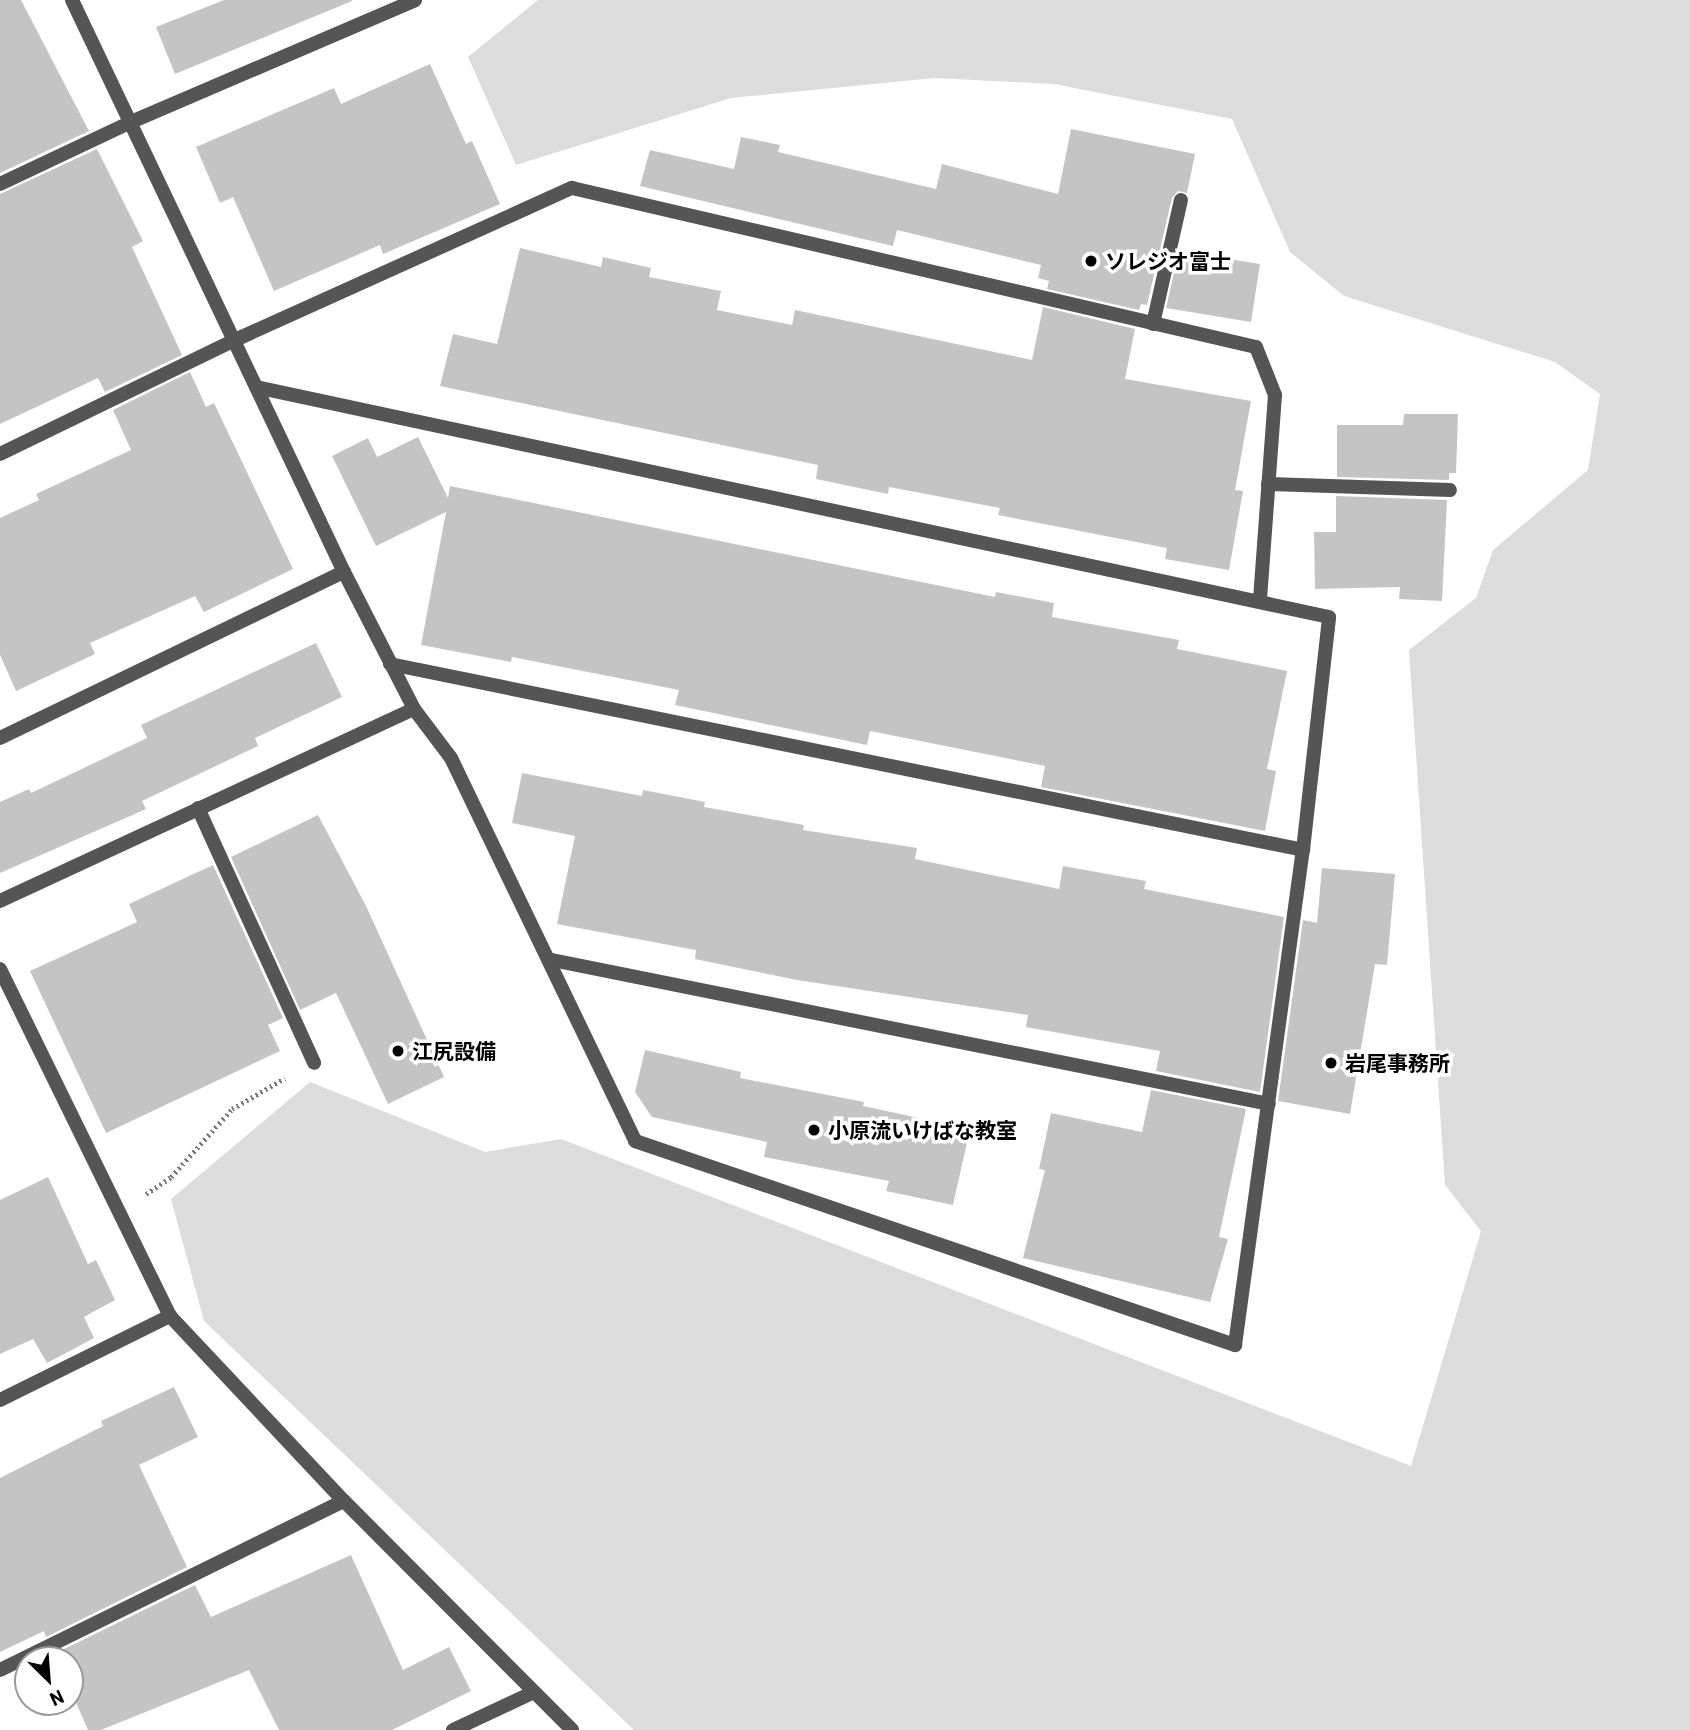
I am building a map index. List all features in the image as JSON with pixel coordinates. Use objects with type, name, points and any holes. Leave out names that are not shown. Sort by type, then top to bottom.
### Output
[{"type":"street","points":[[72,0],[235,340],[256,387],[344,572],[414,709],[451,758],[552,960],[635,1140],[1235,1345],[1303,850],[1329,617],[1260,598],[256,387]]},
{"type":"street","points":[[0,184],[131,122],[415,0]]},
{"type":"street","points":[[0,454],[235,340],[572,188],[1256,347],[1275,395],[1260,598]]},
{"type":"street","points":[[1153,324],[1181,200]]},
{"type":"street","points":[[1268,484],[1450,489]]},
{"type":"street","points":[[0,738],[344,572]]},
{"type":"street","points":[[390,664],[1303,850]]},
{"type":"street","points":[[0,901],[414,709]]},
{"type":"street","points":[[198,808],[314,1063]]},
{"type":"street","points":[[552,960],[1269,1104]]},
{"type":"street","points":[[0,969],[114,1208],[170,1316],[344,1501],[572,1730]]},
{"type":"street","points":[[0,1399],[170,1316]]},
{"type":"street","points":[[0,1670],[344,1501]]},
{"type":"street","points":[[453,1730],[534,1692]]},
{"type":"path","points":[[114,1208],[172,1177],[232,1109],[314,1063]]},
{"type":"shaded area","points":[[538,0],[1690,0],[1690,1730],[634,1730],[204,1321],[171,1199],[310,1082],[485,1152],[561,1139],[1411,1466],[1481,1231],[1445,1185],[1409,650],[1476,598],[1493,550],[1588,470],[1600,394],[1555,362],[1344,296],[1290,252],[1232,119],[1054,84],[934,78],[731,98],[516,165],[468,57]]},
{"type":"building","points":[[0,0],[21,0],[89,131],[0,173]]},
{"type":"building","points":[[224,0],[352,1],[175,74],[156,27]]},
{"type":"building","points":[[430,64],[466,144],[472,141],[500,204],[383,254],[380,245],[274,291],[233,197],[220,203],[196,147],[334,88],[341,104]]},
{"type":"building","points":[[1071,129],[1195,154],[1187,193],[1178,191],[1172,198],[1147,305],[1141,304],[1139,310],[1047,289],[1049,281],[1038,278],[1041,265],[897,230],[893,246],[640,186],[650,150],[734,169],[741,137],[780,145],[778,152],[936,189],[942,164],[1058,194]]},
{"type":"building","points":[[97,149],[143,241],[132,247],[182,355],[105,392],[98,378],[0,424],[0,194]]},
{"type":"building","points":[[520,248],[601,267],[603,257],[651,268],[649,277],[721,291],[717,310],[792,325],[795,310],[1032,360],[1043,307],[1135,329],[1125,379],[1251,401],[1235,490],[1243,491],[1229,570],[1165,559],[1167,548],[998,515],[1000,508],[889,487],[888,494],[816,479],[818,465],[440,386],[453,334],[497,344]]},
{"type":"building","points":[[1179,251],[1260,264],[1251,322],[1166,308]]},
{"type":"building","points":[[190,372],[206,407],[214,403],[293,569],[204,612],[195,596],[90,643],[95,654],[16,691],[0,655],[0,518],[39,500],[36,494],[131,450],[113,410]]},
{"type":"building","points":[[1404,414],[1458,414],[1456,473],[1449,473],[1449,480],[1337,477],[1337,425],[1403,425]]},
{"type":"building","points":[[418,437],[448,498],[450,486],[995,597],[996,592],[1054,603],[1052,617],[1179,640],[1177,649],[1287,671],[1267,769],[1276,771],[1265,831],[1041,787],[1045,766],[870,731],[867,745],[675,705],[679,690],[512,657],[511,662],[421,645],[446,512],[376,546],[332,456],[368,438],[377,457]]},
{"type":"building","points":[[1336,496],[1447,500],[1442,601],[1399,599],[1400,587],[1315,589],[1314,532],[1336,532]]},
{"type":"building","points":[[316,643],[342,697],[255,738],[258,746],[142,801],[146,809],[0,873],[0,802],[29,789],[31,793],[147,738],[141,725]]},
{"type":"building","points":[[522,773],[642,796],[643,790],[705,802],[704,807],[804,825],[803,830],[917,848],[915,859],[1059,889],[1063,866],[1146,881],[1144,889],[1284,917],[1260,1092],[1156,1071],[1160,1051],[1026,1027],[1028,1015],[797,980],[695,959],[696,950],[557,924],[575,836],[512,823]]},
{"type":"building","points":[[318,815],[366,906],[444,1077],[388,1104],[336,993],[300,1010],[231,857]]},
{"type":"building","points":[[213,865],[283,1018],[268,1025],[280,1051],[106,1133],[30,971],[137,922],[129,904]]},
{"type":"building","points":[[1322,868],[1395,874],[1387,965],[1375,964],[1350,1114],[1278,1101],[1303,920],[1317,923]]},
{"type":"building","points":[[645,1050],[741,1072],[740,1078],[864,1102],[863,1106],[970,1129],[953,1205],[886,1191],[889,1181],[764,1157],[767,1142],[652,1117],[635,1092]]},
{"type":"building","points":[[1151,1090],[1246,1109],[1219,1237],[1228,1239],[1210,1302],[1023,1258],[1045,1170],[1039,1169],[1051,1113],[1142,1132]]},
{"type":"building","points":[[48,1177],[88,1264],[96,1260],[115,1300],[84,1317],[94,1338],[47,1363],[33,1339],[0,1354],[0,1200]]},
{"type":"building","points":[[174,1387],[198,1437],[139,1465],[187,1567],[46,1637],[44,1631],[0,1652],[0,1478],[103,1426],[101,1421]]},
{"type":"building","points":[[351,1555],[403,1670],[449,1647],[471,1691],[392,1730],[279,1730],[249,1670],[101,1730],[88,1730],[82,1716],[84,1716],[84,1646],[70,1646],[195,1585],[211,1617]]},
{"type":"place","name":"ソレジオ富士","points":[[1091,261]]},
{"type":"place","name":"江尻設備","points":[[398,1051]]},
{"type":"place","name":"岩尾事務所","points":[[1331,1063]]},
{"type":"place","name":"小原流いけばな教室","points":[[814,1130]]}]
